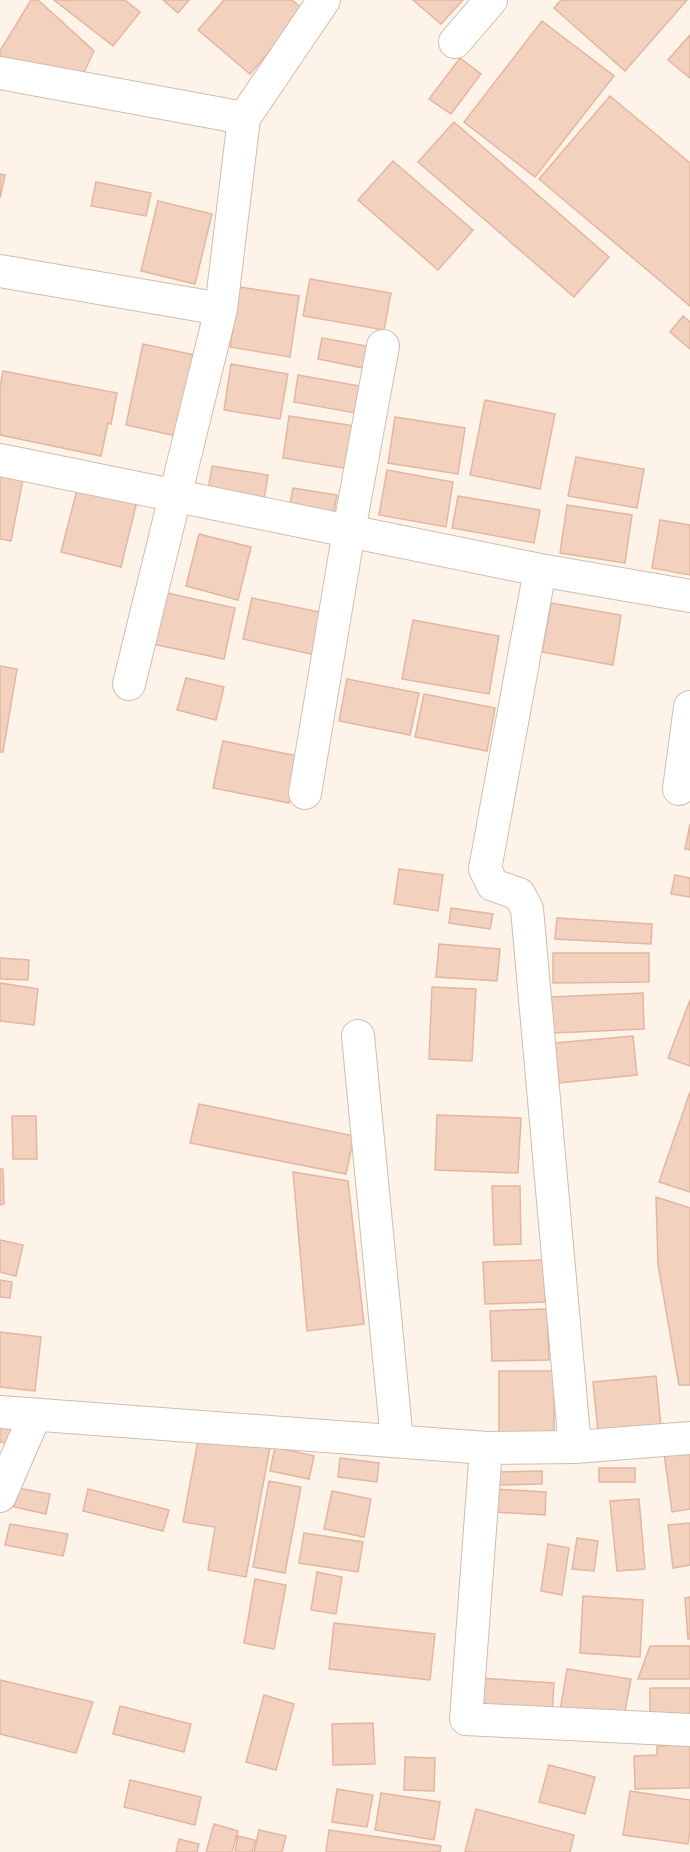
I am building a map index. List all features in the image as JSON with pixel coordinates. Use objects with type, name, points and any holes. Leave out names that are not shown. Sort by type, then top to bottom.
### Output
[{"type":"street","points":[[455,42],[491,0]]},
{"type":"street","points":[[129,684],[221,309],[243,118],[321,1]]},
{"type":"street","points":[[0,73],[243,118]]},
{"type":"street","points":[[0,271],[221,309]]},
{"type":"street","points":[[304,792],[383,346]]},
{"type":"street","points":[[0,460],[540,570],[690,596]]},
{"type":"street","points":[[540,570],[485,869],[493,885],[519,894],[527,909],[575,1447]]},
{"type":"street","points":[[680,789],[690,707]]},
{"type":"street","points":[[358,1036],[397,1441]]},
{"type":"street","points":[[0,1412],[486,1448],[575,1447],[690,1438]]},
{"type":"street","points":[[0,1496],[35,1415]]},
{"type":"street","points":[[486,1448],[466,1719],[690,1730]]},
{"type":"building","points":[[31,0],[38,0],[94,51],[80,81],[0,68],[0,51]]},
{"type":"building","points":[[54,0],[125,0],[140,12],[113,46]]},
{"type":"building","points":[[163,0],[189,0],[178,13]]},
{"type":"building","points":[[224,0],[292,0],[305,11],[250,74],[198,30]]},
{"type":"building","points":[[413,0],[463,0],[441,24]]},
{"type":"building","points":[[561,0],[687,0],[625,71],[554,8]]},
{"type":"building","points":[[542,21],[614,76],[535,177],[464,122]]},
{"type":"building","points":[[690,35],[690,78],[668,60]]},
{"type":"building","points":[[460,58],[481,74],[451,114],[429,99]]},
{"type":"building","points":[[610,96],[690,163],[690,306],[539,179]]},
{"type":"building","points":[[454,122],[609,257],[574,297],[418,162]]},
{"type":"building","points":[[393,161],[473,230],[438,270],[358,200]]},
{"type":"building","points":[[0,174],[5,175],[0,198]]},
{"type":"building","points":[[96,182],[151,193],[146,216],[91,206]]},
{"type":"building","points":[[158,201],[212,214],[195,284],[141,271]]},
{"type":"building","points":[[310,279],[391,293],[384,330],[303,316]]},
{"type":"building","points":[[240,287],[299,296],[290,357],[230,347]]},
{"type":"building","points":[[683,316],[690,322],[690,349],[670,332]]},
{"type":"building","points":[[322,338],[378,348],[373,370],[318,359]]},
{"type":"building","points":[[143,344],[195,355],[177,436],[126,425]]},
{"type":"building","points":[[231,364],[288,374],[280,419],[224,410]]},
{"type":"building","points":[[3,371],[117,393],[111,424],[108,423],[101,456],[0,435],[0,387]]},
{"type":"building","points":[[298,375],[360,386],[355,413],[294,402]]},
{"type":"building","points":[[485,400],[555,414],[540,489],[470,475]]},
{"type":"building","points":[[289,416],[361,427],[355,470],[283,458]]},
{"type":"building","points":[[395,417],[465,428],[458,474],[388,463]]},
{"type":"building","points":[[576,457],[644,469],[637,508],[568,496]]},
{"type":"building","points":[[212,466],[268,475],[264,499],[208,490]]},
{"type":"building","points":[[387,470],[453,482],[446,527],[379,515]]},
{"type":"building","points":[[0,474],[23,479],[11,541],[0,539]]},
{"type":"building","points":[[79,482],[138,497],[121,567],[61,552]]},
{"type":"building","points":[[293,488],[337,495],[334,512],[290,504]]},
{"type":"building","points":[[458,496],[540,510],[534,543],[452,528]]},
{"type":"building","points":[[567,505],[632,515],[625,563],[560,553]]},
{"type":"building","points":[[660,520],[690,525],[690,575],[652,568]]},
{"type":"building","points":[[199,534],[251,547],[238,600],[186,586]]},
{"type":"building","points":[[163,592],[235,608],[224,659],[152,644]]},
{"type":"building","points":[[252,598],[334,615],[325,657],[243,639]]},
{"type":"building","points":[[551,603],[621,615],[613,665],[542,652]]},
{"type":"building","points":[[413,620],[499,636],[489,694],[402,679]]},
{"type":"building","points":[[0,666],[17,669],[3,752],[0,752]]},
{"type":"building","points":[[186,678],[224,687],[216,720],[177,710]]},
{"type":"building","points":[[347,679],[419,693],[410,735],[339,721]]},
{"type":"building","points":[[424,694],[495,708],[487,751],[415,737]]},
{"type":"building","points":[[223,741],[298,756],[289,803],[213,788]]},
{"type":"building","points":[[690,824],[690,850],[685,849]]},
{"type":"building","points":[[399,869],[443,875],[438,911],[394,904]]},
{"type":"building","points":[[675,875],[690,878],[690,897],[671,894]]},
{"type":"building","points":[[451,908],[493,914],[490,929],[449,923]]},
{"type":"building","points":[[557,918],[652,924],[651,944],[555,939]]},
{"type":"building","points":[[439,944],[500,949],[497,981],[436,977]]},
{"type":"building","points":[[553,953],[649,953],[649,982],[553,983]]},
{"type":"building","points":[[0,958],[29,960],[28,980],[0,979]]},
{"type":"building","points":[[0,983],[38,989],[34,1025],[0,1021]]},
{"type":"building","points":[[432,987],[476,989],[472,1061],[429,1059]]},
{"type":"building","points":[[643,993],[644,1029],[553,1033],[551,997]]},
{"type":"building","points":[[690,1000],[690,1066],[668,1058]]},
{"type":"building","points":[[633,1036],[637,1075],[559,1083],[555,1043]]},
{"type":"building","points":[[690,1092],[690,1192],[659,1182]]},
{"type":"building","points":[[199,1104],[354,1136],[346,1174],[190,1143]]},
{"type":"building","points":[[437,1115],[521,1118],[518,1173],[435,1170]]},
{"type":"building","points":[[12,1116],[36,1116],[37,1159],[13,1159]]},
{"type":"building","points":[[0,1169],[3,1169],[4,1204],[0,1205]]},
{"type":"building","points":[[293,1172],[348,1181],[364,1324],[307,1331]]},
{"type":"building","points":[[492,1186],[520,1186],[521,1244],[494,1245]]},
{"type":"building","points":[[656,1197],[690,1208],[690,1385],[679,1385],[658,1264]]},
{"type":"building","points":[[0,1240],[23,1245],[16,1276],[0,1272]]},
{"type":"building","points":[[544,1260],[545,1302],[485,1304],[483,1262]]},
{"type":"building","points":[[0,1280],[12,1282],[10,1298],[0,1297]]},
{"type":"building","points":[[547,1309],[549,1360],[492,1361],[490,1311]]},
{"type":"building","points":[[0,1332],[41,1337],[35,1391],[0,1387]]},
{"type":"building","points":[[499,1371],[554,1371],[554,1434],[499,1434]]},
{"type":"building","points":[[656,1376],[661,1426],[598,1432],[593,1382]]},
{"type":"building","points":[[0,1417],[21,1420],[17,1445],[0,1442]]},
{"type":"building","points":[[199,1435],[270,1447],[246,1577],[208,1570],[215,1527],[183,1522]]},
{"type":"building","points":[[275,1447],[314,1456],[309,1479],[270,1471]]},
{"type":"building","points":[[690,1450],[690,1509],[672,1512],[664,1453]]},
{"type":"building","points":[[340,1458],[379,1463],[377,1482],[338,1477]]},
{"type":"building","points":[[599,1468],[635,1468],[635,1482],[599,1482]]},
{"type":"building","points":[[542,1471],[542,1484],[494,1485],[494,1472]]},
{"type":"building","points":[[269,1481],[301,1487],[285,1573],[253,1567]]},
{"type":"building","points":[[18,1488],[50,1494],[46,1514],[14,1507]]},
{"type":"building","points":[[88,1489],[169,1510],[163,1531],[83,1511]]},
{"type":"building","points":[[495,1489],[546,1492],[545,1515],[493,1512]]},
{"type":"building","points":[[332,1491],[371,1499],[364,1537],[324,1529]]},
{"type":"building","points":[[639,1499],[645,1569],[617,1571],[610,1501]]},
{"type":"building","points":[[690,1523],[690,1565],[673,1568],[668,1525]]},
{"type":"building","points":[[10,1524],[68,1534],[63,1556],[5,1545]]},
{"type":"building","points":[[304,1533],[363,1542],[358,1572],[299,1563]]},
{"type":"building","points":[[577,1538],[598,1541],[594,1571],[572,1569]]},
{"type":"building","points":[[548,1544],[569,1548],[562,1595],[541,1591]]},
{"type":"building","points":[[317,1572],[342,1577],[336,1614],[311,1610]]},
{"type":"building","points":[[255,1579],[286,1585],[274,1649],[244,1643]]},
{"type":"building","points":[[583,1596],[643,1600],[640,1657],[580,1653]]},
{"type":"building","points":[[690,1597],[690,1639],[688,1639],[685,1598]]},
{"type":"building","points":[[334,1623],[435,1634],[430,1680],[329,1669]]},
{"type":"building","points":[[650,1646],[690,1646],[690,1679],[638,1679]]},
{"type":"building","points":[[567,1669],[631,1679],[623,1722],[560,1711]]},
{"type":"building","points":[[480,1678],[554,1683],[552,1715],[478,1710]]},
{"type":"building","points":[[0,1680],[93,1702],[76,1753],[0,1734]]},
{"type":"building","points":[[650,1688],[690,1688],[690,1716],[650,1716]]},
{"type":"building","points":[[264,1695],[294,1704],[276,1770],[246,1762]]},
{"type":"building","points":[[120,1706],[191,1724],[184,1752],[113,1734]]},
{"type":"building","points":[[373,1723],[375,1764],[333,1765],[332,1724]]},
{"type":"building","points":[[690,1745],[690,1788],[635,1789],[634,1756],[657,1755],[657,1746]]},
{"type":"building","points":[[405,1757],[435,1758],[434,1791],[404,1790]]},
{"type":"building","points":[[549,1765],[595,1777],[585,1814],[539,1802]]},
{"type":"building","points":[[130,1780],[201,1797],[195,1825],[124,1807]]},
{"type":"building","points":[[337,1789],[373,1795],[367,1827],[332,1822]]},
{"type":"building","points":[[630,1791],[690,1800],[688,1844],[623,1835]]},
{"type":"building","points":[[381,1793],[440,1802],[434,1840],[375,1830]]},
{"type":"building","points":[[476,1809],[574,1835],[570,1852],[465,1852]]},
{"type":"building","points":[[214,1824],[238,1831],[232,1852],[206,1852]]},
{"type":"building","points":[[259,1830],[286,1836],[282,1852],[254,1852]]},
{"type":"building","points":[[329,1830],[441,1846],[440,1852],[326,1852]]},
{"type":"building","points":[[238,1836],[255,1840],[252,1852],[235,1852]]},
{"type":"building","points":[[179,1839],[199,1844],[197,1852],[176,1852]]}]
